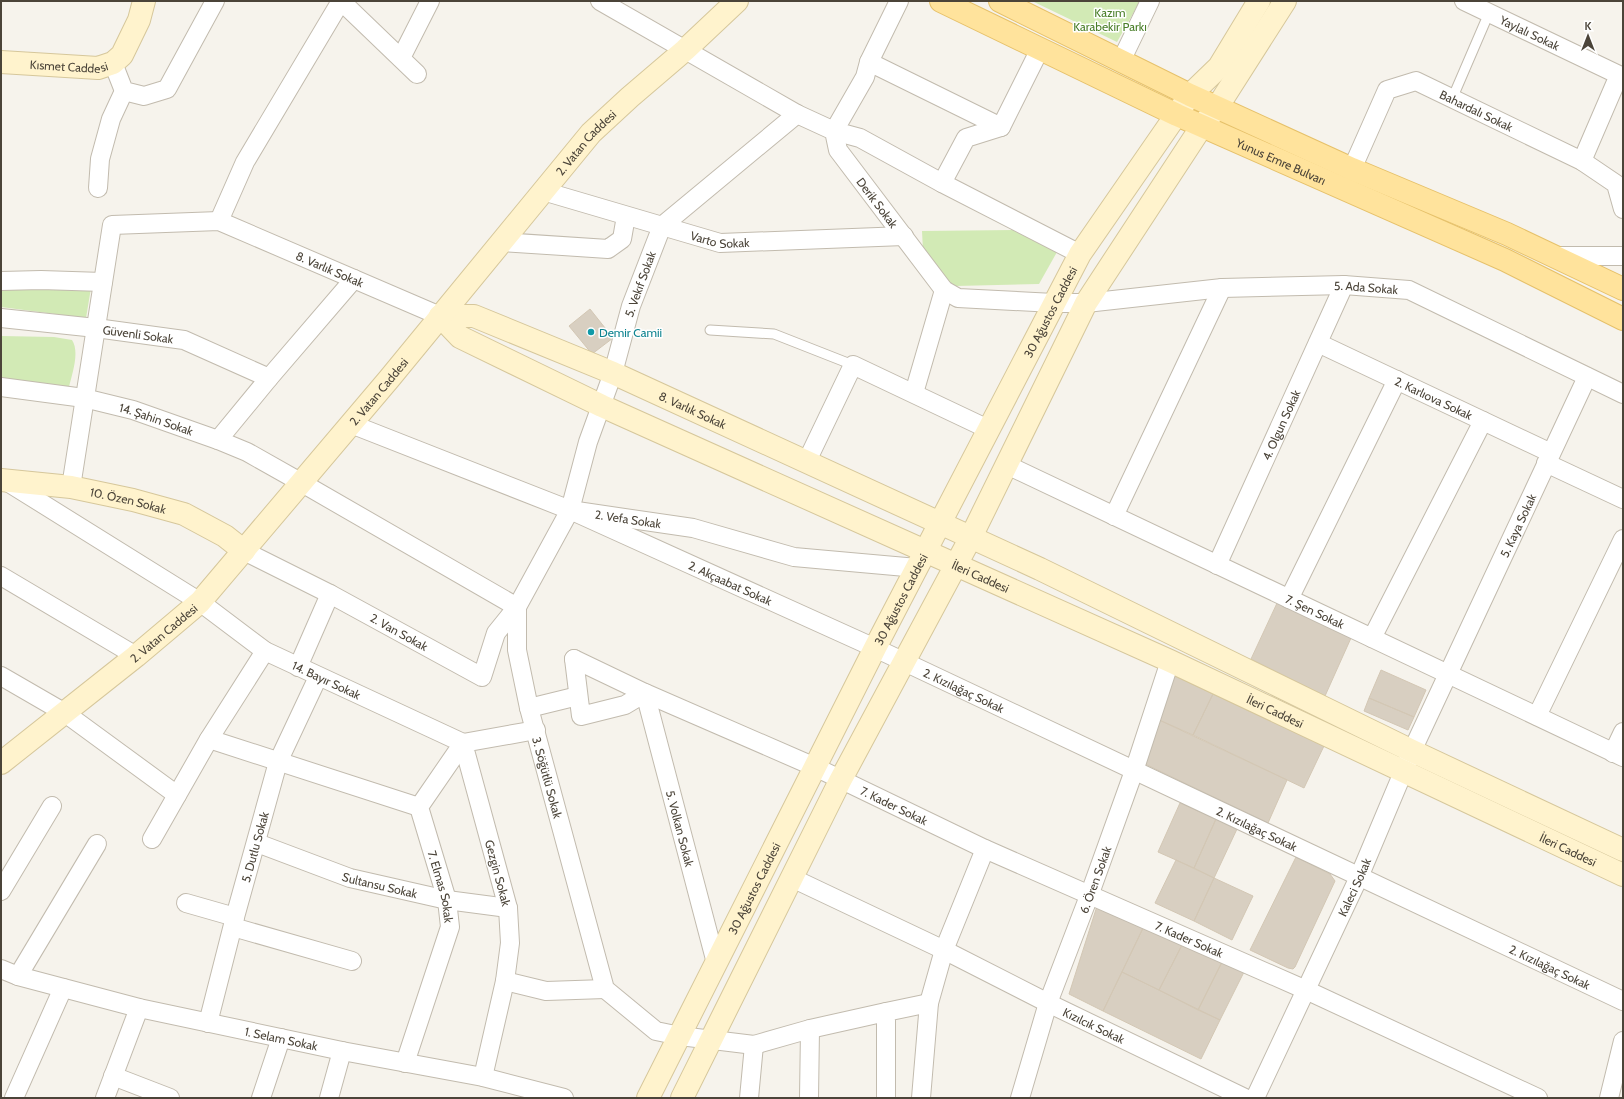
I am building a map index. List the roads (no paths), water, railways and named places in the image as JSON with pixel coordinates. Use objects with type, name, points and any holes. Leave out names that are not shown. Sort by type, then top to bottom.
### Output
[{"type":"main road","name":"Kısmet Caddesi","points":[[1,62],[98,68],[113,63],[122,55],[139,20],[144,1]]},
{"type":"main road","name":"2. Vatan Caddesi","points":[[1,763],[136,656],[200,602],[351,424],[591,133],[685,50],[737,1]]},
{"type":"main road","name":"Yunus Emre Bulvarı","points":[[941,1],[1177,115],[1505,260],[1623,319]]},
{"type":"main road","name":"Yunus Emre Bulvarı","points":[[1000,1],[1190,95],[1218,106],[1352,169],[1507,234],[1623,288]]},
{"type":"main road","name":"30 Ağustos Caddesi","points":[[682,1098],[840,780],[890,655],[921,560],[1054,303],[1080,254],[1190,95],[1219,67],[1259,1]]},
{"type":"main road","name":"30 Ağustos Caddesi","points":[[648,1098],[815,767],[890,655],[957,566],[1086,302],[1202,126],[1218,106],[1285,1]]},
{"type":"main road","name":"8. Varlık Sokak","points":[[440,316],[474,316],[613,372],[939,524]]},
{"type":"main road","name":"8. Varlık Sokak","points":[[440,316],[460,337],[921,560]]},
{"type":"main road","name":"10. Özen Sokak","points":[[2,482],[71,487],[133,500],[184,514],[225,536],[244,551]]},
{"type":"main road","name":"İleri Caddesi","points":[[939,524],[971,537],[1623,850]]},
{"type":"main road","name":"İleri Caddesi","points":[[921,560],[957,566],[1170,661],[1623,875]]},
{"type":"street","points":[[124,91],[144,96],[167,89],[215,1]]},
{"type":"street","points":[[71,487],[112,224],[219,221],[245,162],[341,1],[417,74]]},
{"type":"street","points":[[401,58],[430,1]]},
{"type":"street","points":[[600,1],[797,114],[834,131],[860,138],[942,183],[1080,254]]},
{"type":"street","points":[[834,131],[865,77],[868,62],[899,1]]},
{"type":"street","points":[[1121,61],[1150,1]]},
{"type":"street","name":"Yaylalı Sokak","points":[[1464,1],[1621,76],[1582,161]]},
{"type":"street","points":[[942,183],[966,138],[1001,127],[1040,49]]},
{"type":"street","points":[[868,62],[1001,127]]},
{"type":"street","points":[[98,188],[100,159],[112,119],[124,91],[113,63]]},
{"type":"street","name":"Bahardalı Sokak","points":[[1352,169],[1387,90],[1416,81],[1582,161],[1616,184],[1623,209]]},
{"type":"street","name":"5. Vekıf Sokak","points":[[570,510],[588,442],[613,372],[631,306],[662,226],[797,114]]},
{"type":"street","name":"Derik Sokak","points":[[834,131],[838,150],[944,290],[958,298],[1054,303],[1086,302]]},
{"type":"street","name":"Varto Sokak","points":[[543,191],[720,243],[904,236]]},
{"type":"street","points":[[502,242],[608,249],[622,239],[626,216]]},
{"type":"street","name":"8. Varlık Sokak","points":[[219,221],[440,316]]},
{"type":"street","points":[[1554,256],[1623,256]]},
{"type":"street","points":[[218,440],[354,279]]},
{"type":"street","points":[[1,281],[41,280],[103,282]]},
{"type":"street","name":"5. Ada Sokak","points":[[1086,302],[1222,288],[1344,284],[1409,290],[1623,394]]},
{"type":"street","name":"4. Olgun Sokak","points":[[1217,565],[1344,284]]},
{"type":"street","points":[[1114,516],[1222,288]]},
{"type":"street","points":[[914,393],[944,290]]},
{"type":"street","name":"Güvenli Sokak","points":[[1,318],[96,328],[184,340],[269,378]]},
{"type":"street","name":"2. Karlıova Sokak","points":[[1318,342],[1483,421],[1623,499]]},
{"type":"street","points":[[806,462],[853,365],[988,429]]},
{"type":"street","name":"5. Kaya Sokak","points":[[1448,674],[1587,377]]},
{"type":"street","points":[[1289,599],[1398,380]]},
{"type":"street","name":"14. Şahin Sokak","points":[[1,386],[84,398],[133,410],[218,440],[247,452],[302,482],[517,607]]},
{"type":"street","points":[[1372,638],[1483,421]]},
{"type":"street","name":"2. Vefa Sokak","points":[[351,424],[570,510],[693,528],[794,557],[921,560]]},
{"type":"street","name":"7. Şen Sokak","points":[[1007,465],[1618,755]]},
{"type":"street","name":"14. Bayır Sokak","points":[[2,482],[200,602],[265,651],[318,677],[463,743]]},
{"type":"street","name":"3. Söğütlü Sokak","points":[[570,510],[517,607],[517,650],[529,708],[605,989]]},
{"type":"street","name":"2. Akçaabat Sokak","points":[[570,510],[890,655]]},
{"type":"street","points":[[1537,716],[1623,539]]},
{"type":"street","name":"2. Van Sokak","points":[[244,551],[330,594],[482,677],[496,633],[517,607]]},
{"type":"street","points":[[1,576],[136,656]]},
{"type":"street","points":[[298,667],[330,594]]},
{"type":"street","points":[[152,839],[209,739],[265,651]]},
{"type":"street","name":"2. Kızılağaç Sokak","points":[[890,655],[1623,1001]]},
{"type":"street","points":[[645,693],[625,705],[581,716],[574,659],[645,693],[815,767],[840,780]]},
{"type":"street","name":"6. Ören Sokak","points":[[1020,1098],[1048,1003],[1089,896],[1134,770],[1170,661]]},
{"type":"street","name":"Kaleci Sokak","points":[[1255,1098],[1359,877],[1412,750],[1448,674]]},
{"type":"street","points":[[1,676],[65,713],[177,795]]},
{"type":"street","name":"5. Dutlu Sokak","points":[[208,1023],[278,762],[318,677]]},
{"type":"street","name":"5. Volkan Sokak","points":[[645,693],[716,963]]},
{"type":"street","points":[[529,708],[578,696]]},
{"type":"street","points":[[209,739],[419,807],[463,743],[536,730]]},
{"type":"street","points":[[1618,755],[1623,732]]},
{"type":"street","name":"Gezgin Sokak","points":[[463,743],[508,908],[510,943],[505,980],[483,1078]]},
{"type":"street","name":"7. Kader Sokak","points":[[840,780],[984,849],[1306,990],[1538,1098]]},
{"type":"street","points":[[1,891],[52,806]]},
{"type":"street","name":"7. Elmas Sokak","points":[[405,1063],[450,927],[447,900],[419,807]]},
{"type":"street","name":"Sultansu Sokak","points":[[257,843],[350,878],[447,900],[508,908]]},
{"type":"street","points":[[18,976],[97,844]]},
{"type":"street","points":[[924,1097],[929,1003],[944,950],[984,849]]},
{"type":"street","name":"Kızılcık Sokak","points":[[792,878],[944,950],[1048,1003],[1245,1098]]},
{"type":"street","points":[[186,903],[234,922],[352,961]]},
{"type":"street","name":"1. Selam Sokak","points":[[1,969],[18,976],[139,1008],[342,1051],[483,1078],[564,1098]]},
{"type":"street","points":[[505,980],[546,991],[605,989],[656,1031],[680,1036],[754,1045],[810,1029],[929,1003]]},
{"type":"street","points":[[14,1098],[63,988]]},
{"type":"street","points":[[105,1098],[139,1008]]},
{"type":"street","points":[[886,1012],[886,1098]]},
{"type":"street","points":[[809,1098],[810,1029]]},
{"type":"street","points":[[261,1098],[281,1038]]},
{"type":"street","points":[[1609,1098],[1620,1075],[1623,1041]]},
{"type":"street","points":[[749,1098],[754,1045]]},
{"type":"street","points":[[329,1098],[342,1051]]},
{"type":"street","points":[[113,1076],[170,1098]]},
{"type":"lane","points":[[1452,99],[1490,13]]},
{"type":"lane","points":[[710,330],[774,334],[853,365]]},
{"type":"place","name":"Demir Camii","points":[[591,332]]},
{"type":"park label","name":"Kazım Karabekir Parkı","points":[[1110,19]]}]
